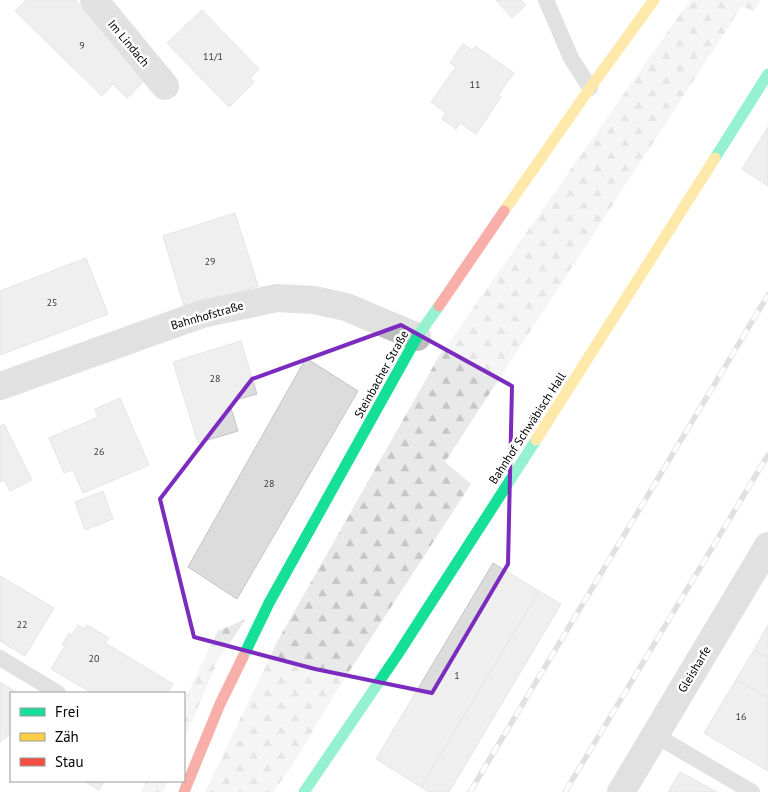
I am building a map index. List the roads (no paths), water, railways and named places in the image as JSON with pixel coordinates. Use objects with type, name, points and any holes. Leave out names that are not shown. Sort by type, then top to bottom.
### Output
[{"type":"street","name":"Im Lindach","points":[[94,0],[165,86]]},
{"type":"street","name":"Steinbacher Straße","points":[[184,792],[220,704],[269,603],[417,337],[590,88],[654,0]]},
{"type":"street","name":"Bahnhof Schwäbisch Hall","points":[[304,792],[408,638],[640,278],[768,74]]},
{"type":"street","name":"Bahnhofstraße","points":[[0,386],[202,314],[277,298],[314,300],[346,307],[417,337]]},
{"type":"street","name":"Gleisharfe","points":[[621,792],[768,546]]},
{"type":"lane","points":[[546,0],[571,58],[590,88]]},
{"type":"lane","points":[[0,658],[56,692]]},
{"type":"lane","points":[[655,735],[752,792]]},
{"type":"railway","points":[[470,792],[768,295]]},
{"type":"railway","points":[[565,792],[768,455]]}]
